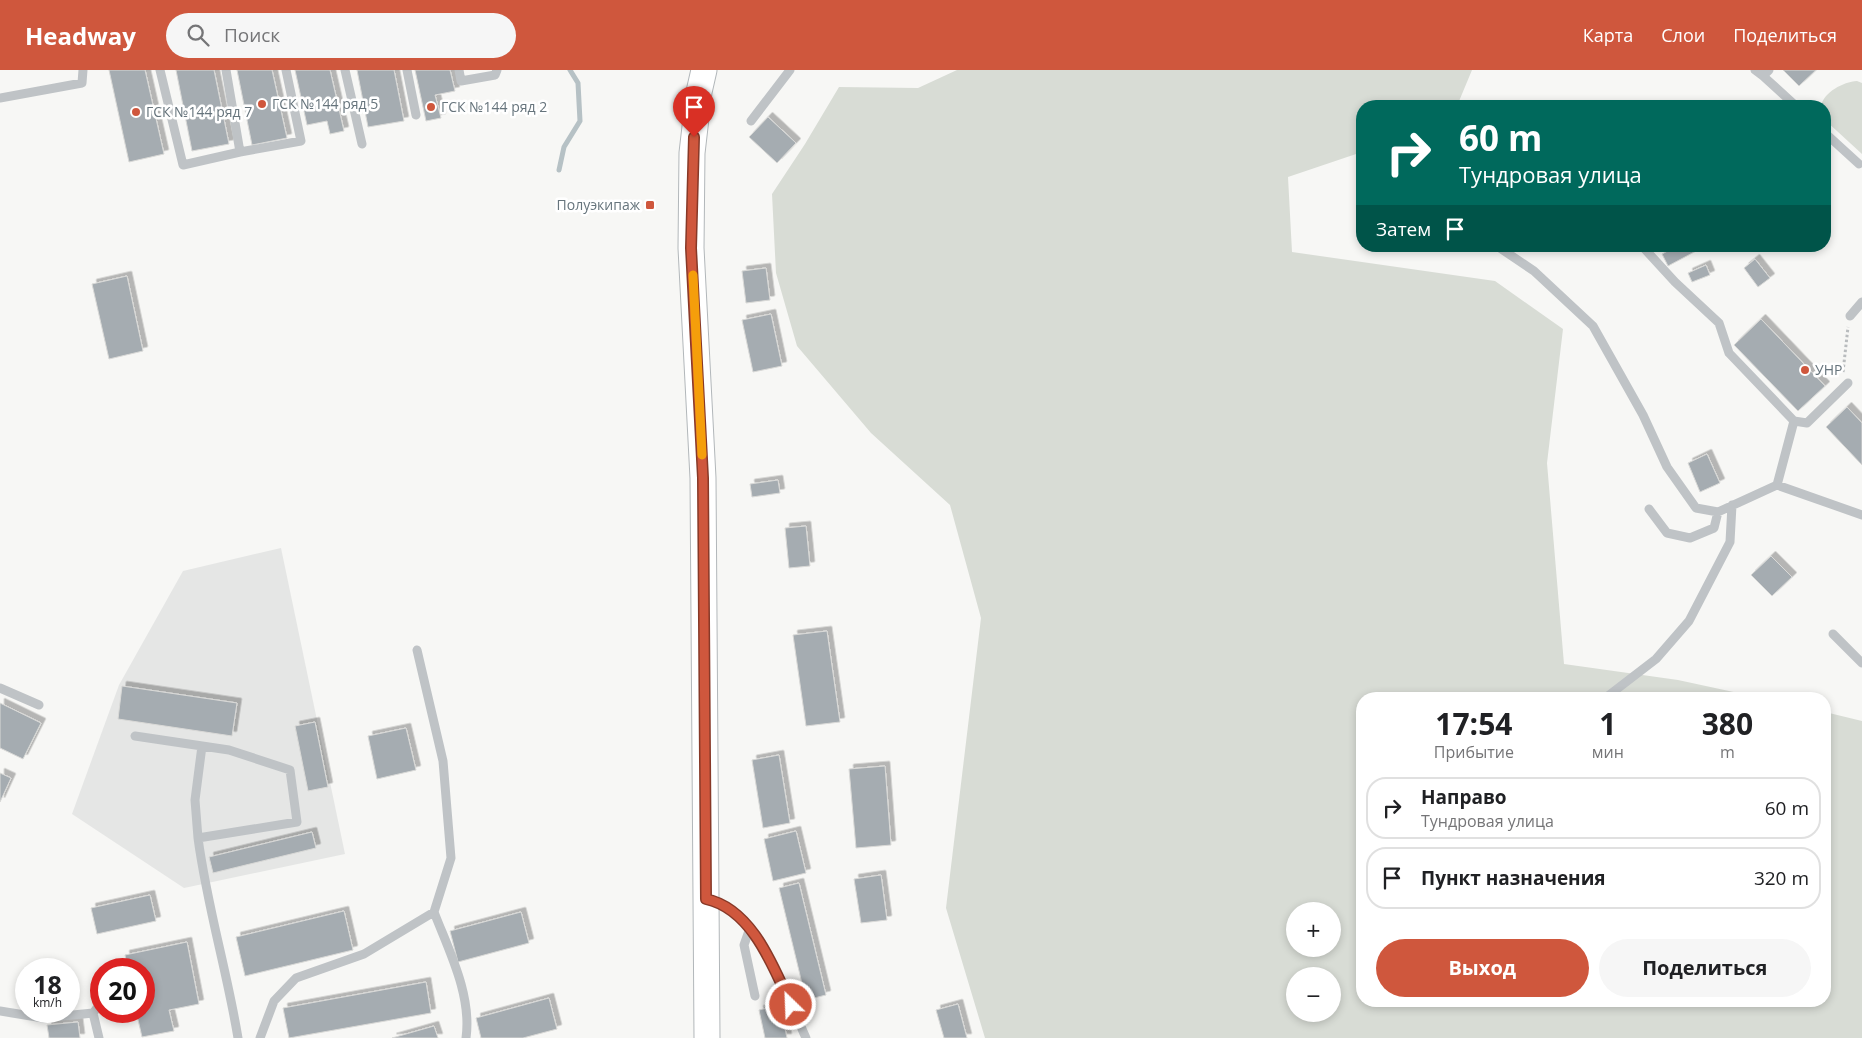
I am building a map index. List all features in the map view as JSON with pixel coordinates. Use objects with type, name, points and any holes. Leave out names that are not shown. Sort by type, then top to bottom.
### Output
[{"type":"main road","points":[[704,70],[699,92],[692,153],[691,248],[703,478],[707,1038]]},
{"type":"lane","points":[[0,98],[82,83],[83,70]]},
{"type":"lane","points":[[160,70],[183,165],[301,141],[286,70]]},
{"type":"lane","points":[[226,70],[240,152]]},
{"type":"lane","points":[[345,70],[362,144]]},
{"type":"lane","points":[[407,70],[416,115]]},
{"type":"lane","points":[[459,70],[461,81],[495,76],[497,70]]},
{"type":"lane","points":[[751,121],[790,70]]},
{"type":"lane","points":[[1755,70],[1766,73],[1791,100]]},
{"type":"lane","points":[[1831,138],[1859,164]]},
{"type":"lane","points":[[1506,252],[1534,271],[1593,326],[1643,415],[1667,467],[1696,508],[1718,512],[1777,486],[1862,515]]},
{"type":"lane","points":[[1648,252],[1675,282],[1718,323],[1730,353],[1794,421],[1807,423],[1845,381]]},
{"type":"lane","points":[[1850,316],[1862,302]]},
{"type":"lane","points":[[1777,486],[1794,421]]},
{"type":"lane","points":[[1613,692],[1656,659],[1689,621],[1730,542],[1732,505]]},
{"type":"lane","points":[[1649,509],[1667,533],[1690,538],[1714,528],[1718,512]]},
{"type":"lane","points":[[1833,634],[1862,663]]},
{"type":"lane","points":[[417,650],[443,761],[451,858],[434,912],[458,971],[468,1021],[466,1038]]},
{"type":"lane","points":[[0,688],[39,705]]},
{"type":"lane","points":[[135,736],[229,750],[290,770],[297,822],[198,838]]},
{"type":"lane","points":[[202,746],[194,800],[198,838],[204,885],[228,976],[238,1038]]},
{"type":"lane","points":[[706,899],[720,902],[750,928],[776,972],[806,1038]]},
{"type":"lane","points":[[260,1038],[274,1001],[296,978],[364,954],[434,912]]},
{"type":"lane","points":[[750,928],[744,945],[755,996]]},
{"type":"lane","points":[[0,1011],[43,1018],[90,1013]]},
{"type":"lane","points":[[95,1023],[99,1038]]},
{"type":"path","points":[[1845,381],[1850,316]]},
{"type":"shaded area","points":[[957,70],[1472,70],[1460,100],[1356,100],[1356,154],[1288,177],[1292,252],[1495,281],[1563,329],[1547,463],[1564,664],[1678,680],[1734,692],[1356,692],[1356,1007],[1831,1007],[1831,713],[1862,721],[1862,1038],[985,1038],[946,908],[981,618],[950,505],[871,433],[797,346],[776,273],[772,194],[839,87],[918,88]]},
{"type":"shaded area","points":[[1857,81],[1862,83],[1862,154],[1831,126],[1831,100],[1824,100],[1830,92],[1846,83]]},
{"type":"shaded area","points":[[281,548],[345,854],[184,888],[72,814],[119,685],[183,571]]},
{"type":"building","name":"ГСК №144 ряд 7","points":[[109,70],[145,70],[164,154],[129,162]]},
{"type":"building","points":[[176,70],[214,70],[229,144],[192,151]]},
{"type":"building","name":"ГСК №144 ряд 5","points":[[237,70],[272,70],[287,138],[252,145]]},
{"type":"building","points":[[295,70],[330,70],[344,131],[330,134],[327,121],[307,125]]},
{"type":"building","points":[[357,70],[394,70],[404,121],[368,127]]},
{"type":"building","name":"ГСК №144 ряд 2","points":[[415,70],[450,70],[455,91],[435,95],[441,118],[426,121]]},
{"type":"building","points":[[1783,70],[1816,70],[1799,86]]},
{"type":"building","points":[[768,117],[796,143],[777,163],[749,137]]},
{"type":"building","points":[[1666,252],[1694,252],[1668,266],[1662,254]]},
{"type":"building","points":[[1755,259],[1770,278],[1758,287],[1744,268]]},
{"type":"building","points":[[1706,265],[1710,275],[1692,282],[1688,273]]},
{"type":"building","points":[[766,268],[770,300],[746,303],[742,271]]},
{"type":"building","points":[[127,276],[143,351],[109,359],[92,284]]},
{"type":"building","points":[[771,314],[782,366],[753,372],[742,320]]},
{"type":"building","points":[[1761,319],[1825,386],[1798,411],[1734,345]]},
{"type":"building","points":[[1847,407],[1862,423],[1862,465],[1826,427]]},
{"type":"building","points":[[1707,454],[1720,483],[1700,492],[1688,463]]},
{"type":"building","points":[[778,480],[780,493],[752,497],[750,484]]},
{"type":"building","points":[[806,526],[810,566],[789,568],[785,528]]},
{"type":"building","points":[[1771,556],[1792,577],[1772,596],[1751,575]]},
{"type":"building","points":[[827,631],[840,722],[806,726],[793,635]]},
{"type":"building","points":[[122,686],[237,703],[232,736],[118,719]]},
{"type":"building","points":[[0,703],[41,723],[23,759],[0,748]]},
{"type":"building","points":[[315,722],[328,787],[308,791],[295,726]]},
{"type":"building","points":[[406,728],[416,770],[377,779],[368,736]]},
{"type":"building","points":[[779,755],[790,823],[763,828],[752,760]]},
{"type":"building","points":[[885,766],[891,845],[856,848],[849,769]]},
{"type":"building","points":[[0,773],[11,778],[0,802]]},
{"type":"building","points":[[796,831],[806,873],[773,881],[764,839]]},
{"type":"building","points":[[312,832],[316,848],[213,873],[209,857]]},
{"type":"building","points":[[881,875],[887,920],[861,923],[854,879]]},
{"type":"building","points":[[799,883],[826,995],[806,1000],[779,888]]},
{"type":"building","points":[[150,895],[156,921],[97,934],[91,908]]},
{"type":"building","points":[[344,911],[353,950],[245,976],[236,937]]},
{"type":"building","points":[[521,912],[529,943],[458,962],[450,931]]},
{"type":"building","points":[[187,942],[199,1004],[169,1010],[174,1031],[142,1037],[139,1023],[155,1023],[155,958],[126,958],[125,955]]},
{"type":"building","points":[[426,982],[431,1013],[289,1038],[283,1008]]},
{"type":"building","points":[[549,998],[557,1029],[523,1038],[481,1038],[476,1018]]},
{"type":"building","points":[[958,1004],[967,1038],[944,1038],[936,1010]]},
{"type":"building","points":[[780,1005],[787,1038],[765,1038],[759,1010]]},
{"type":"building","points":[[78,1023],[80,1038],[49,1038],[47,1025]]},
{"type":"building","points":[[434,1026],[438,1038],[392,1038]]},
{"type":"waterway","points":[[559,170],[564,147],[580,121],[578,83],[570,70]]},
{"type":"slow traffic","points":[[693,275],[702,455]]},
{"type":"place","name":"ГСК №144 ряд 5","points":[[262,104]]},
{"type":"place","name":"ГСК №144 ряд 2","points":[[431,107]]},
{"type":"place","name":"ГСК №144 ряд 7","points":[[136,112]]},
{"type":"place","name":"Полуэкипаж","points":[[650,205]]},
{"type":"place","name":"УНР","points":[[1805,370]]},
{"type":"route","points":[[694,137],[692,153],[691,248],[703,478],[706,899],[720,902],[750,928],[776,972],[791,1005]]}]
